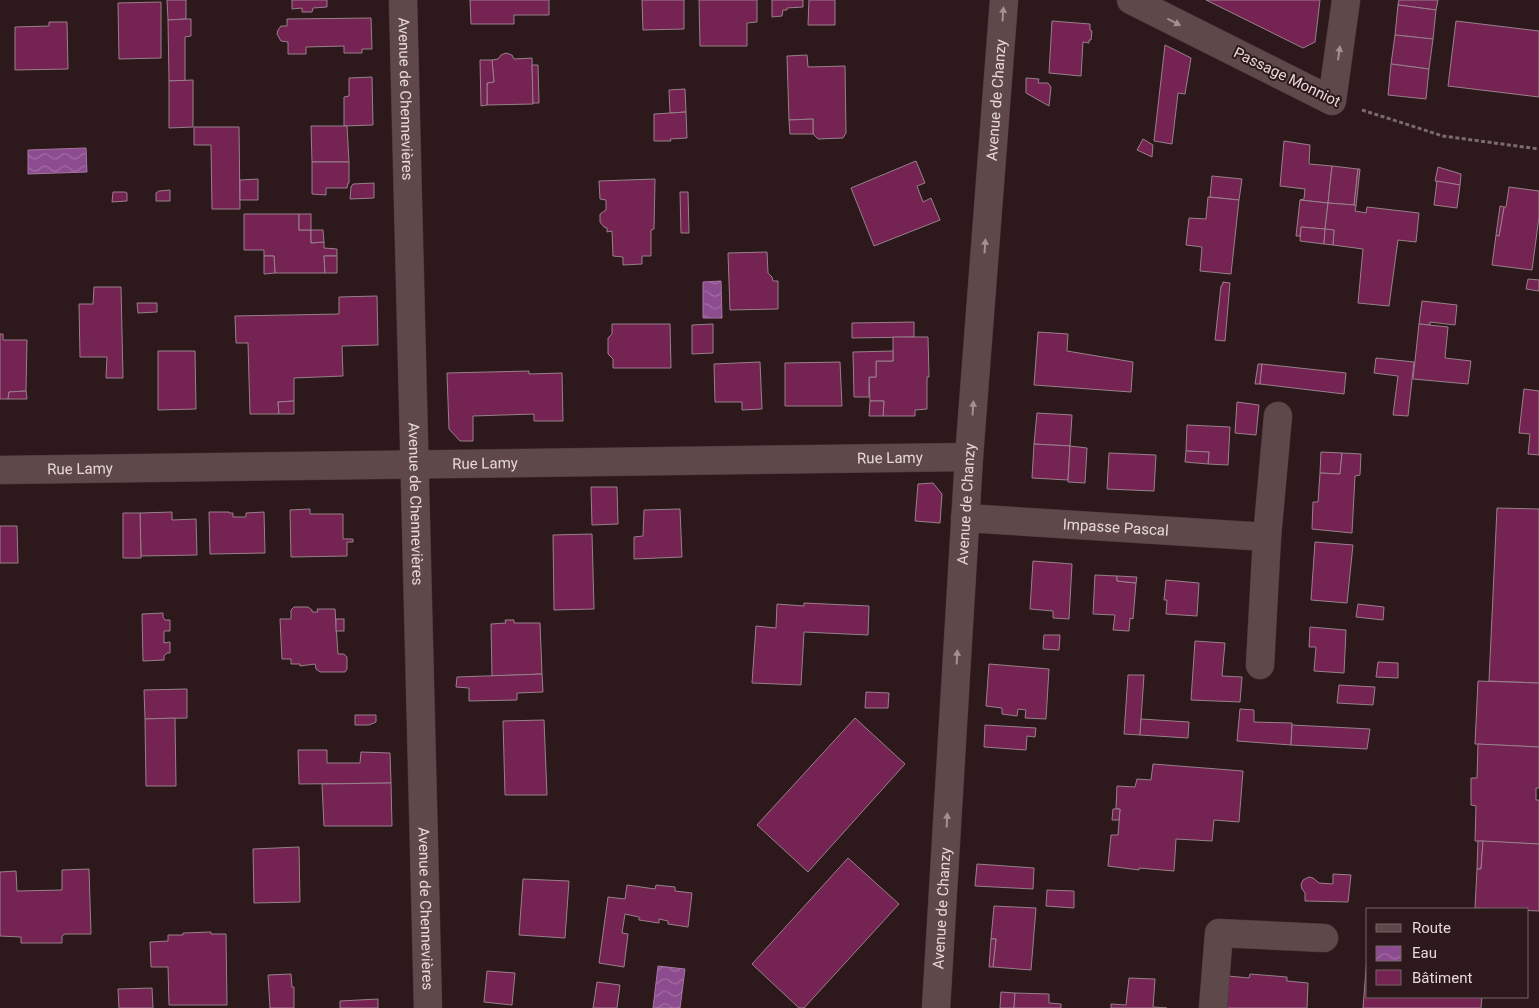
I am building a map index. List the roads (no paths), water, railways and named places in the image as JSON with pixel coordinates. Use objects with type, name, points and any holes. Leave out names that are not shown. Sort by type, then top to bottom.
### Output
[{"type":"street","name":"Avenue de Chennevières","points":[[403,0],[428,1008]]},
{"type":"street","name":"Avenue de Chanzy","points":[[936,1008],[965,518],[1004,0]]},
{"type":"street","name":"Passage Monniot","points":[[1130,0],[1332,101],[1346,0]]},
{"type":"street","points":[[1260,665],[1267,537],[1278,416]]},
{"type":"street","name":"Rue Lamy","points":[[0,470],[970,457]]},
{"type":"street","name":"Impasse Pascal","points":[[965,518],[1267,537]]},
{"type":"street","points":[[1213,1008],[1219,933],[1324,938]]},
{"type":"water","points":[[86,148],[87,172],[28,174],[28,150]]},
{"type":"water","points":[[721,281],[722,318],[703,318],[703,282]]},
{"type":"water","points":[[658,966],[685,969],[680,1008],[653,1008]]}]
